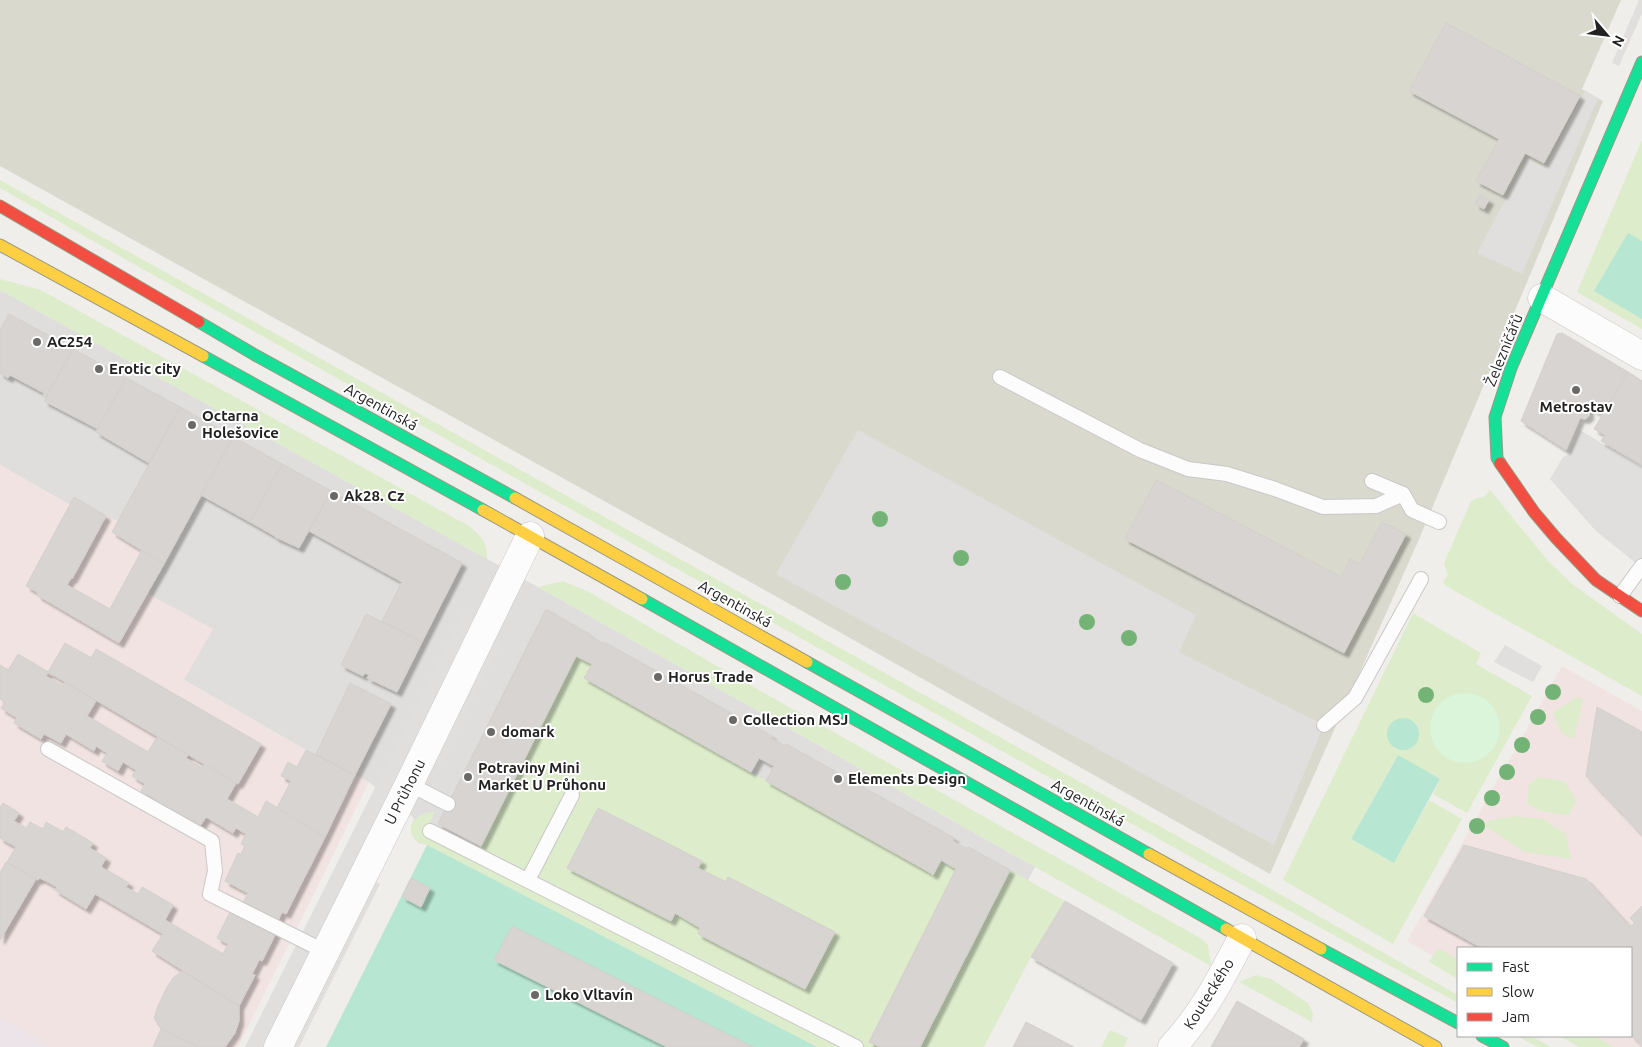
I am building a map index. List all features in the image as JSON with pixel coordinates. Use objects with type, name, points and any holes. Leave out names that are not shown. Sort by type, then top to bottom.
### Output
[{"type":"main road","name":"Železničářů","points":[[1642,64],[1511,368],[1495,417],[1497,458],[1534,512],[1596,580],[1642,611]]},
{"type":"main road","name":"Argentinská","points":[[0,206],[255,355],[564,525],[1256,914],[1457,1022]]},
{"type":"main road","points":[[0,245],[530,536],[1436,1047]]},
{"type":"main road","points":[[1484,1037],[1503,1047]]},
{"type":"street","points":[[1542,298],[1642,356]]},
{"type":"street","name":"U Průhonu","points":[[278,1047],[410,784],[530,536]]},
{"type":"street","name":"Kouteckého","points":[[1172,1047],[1189,1029],[1205,1006],[1242,938]]},
{"type":"lane","points":[[1000,377],[1140,450],[1188,469],[1227,474],[1323,507],[1376,506],[1403,494]]},
{"type":"lane","points":[[1372,481],[1403,494],[1412,510],[1439,522]]},
{"type":"lane","points":[[1620,596],[1642,566]]},
{"type":"lane","points":[[1324,725],[1355,698],[1421,579]]},
{"type":"lane","points":[[48,749],[212,841],[215,871],[210,894],[326,952]]},
{"type":"lane","points":[[410,784],[448,804]]},
{"type":"lane","points":[[528,880],[572,794]]},
{"type":"lane","points":[[430,831],[856,1047]]},
{"type":"shaded area","points":[[0,0],[1621,0],[1582,89],[1603,101],[1420,537],[1270,874],[761,588],[0,166]]},
{"type":"shaded area","points":[[1639,0],[1642,0],[1642,13],[1619,66],[1612,63]]},
{"type":"shaded area","points":[[1585,91],[1598,98],[1522,274],[1477,253],[1527,158],[1545,168]]},
{"type":"shaded area","points":[[0,290],[538,587],[1035,867],[937,1047],[817,1047],[427,845],[418,843],[413,836],[411,828],[414,818],[369,782],[306,750],[184,680],[147,593],[163,564],[112,532],[117,521],[70,505],[0,465]]},
{"type":"shaded area","points":[[858,430],[1196,615],[1179,652],[1324,725],[1274,845],[776,574]]},
{"type":"shaded area","points":[[1580,430],[1642,468],[1642,568],[1596,531],[1550,479],[1563,457],[1568,455]]},
{"type":"shaded area","points":[[0,465],[70,505],[76,498],[117,522],[112,532],[164,564],[147,593],[213,629],[184,680],[306,750],[369,782],[238,1047],[50,1047],[0,1017]]},
{"type":"shaded area","points":[[463,612],[479,619],[265,1047],[245,1047]]},
{"type":"shaded area","points":[[497,637],[503,641],[441,765],[434,762]]},
{"type":"shaded area","points":[[1505,645],[1542,666],[1533,682],[1494,662]]},
{"type":"shaded area","points":[[1562,666],[1642,711],[1642,1047],[1593,1047],[1575,1037],[1632,1037],[1632,947],[1457,947],[1457,969],[1407,941]]},
{"type":"shaded area","points":[[374,881],[380,884],[299,1047],[291,1047]]},
{"type":"shaded area","points":[[0,1017],[50,1047],[0,1047]]},
{"type":"green space","points":[[1642,140],[1642,329],[1577,292]]},
{"type":"green space","points":[[0,180],[1197,847],[1457,994],[1457,1002],[1191,857],[0,188]]},
{"type":"green space","points":[[1628,233],[1642,241],[1642,319],[1594,291]]},
{"type":"green space","points":[[0,279],[41,290],[469,526],[483,540],[487,559],[0,290]]},
{"type":"green space","points":[[1490,490],[1549,562],[1572,584],[1642,634],[1642,696],[1446,586],[1443,582],[1448,575],[1444,563],[1471,501],[1479,497],[1483,498]]},
{"type":"green space","points":[[563,581],[587,591],[757,689],[1202,939],[1208,945],[1211,966],[538,587]]},
{"type":"green space","points":[[1413,613],[1481,653],[1476,664],[1532,696],[1467,813],[1433,794],[1440,779],[1397,756],[1351,839],[1394,863],[1429,800],[1462,819],[1393,944],[1283,880]]},
{"type":"green space","points":[[576,656],[592,664],[584,678],[929,872],[933,874],[941,860],[956,869],[869,1041],[880,1047],[817,1047],[419,842],[413,837],[411,826],[419,816],[435,812],[424,834],[473,858]],"holes":[[[598,808],[701,861],[698,868],[726,882],[729,877],[835,932],[805,989],[698,934],[700,928],[675,913],[671,921],[567,868]]]},
{"type":"green space","points":[[1465,693],[1484,699],[1494,709],[1500,728],[1494,747],[1484,757],[1465,763],[1446,757],[1436,747],[1430,728],[1436,709],[1446,699]]},
{"type":"green space","points":[[1578,697],[1583,699],[1574,738],[1562,732],[1553,712]]},
{"type":"green space","points":[[1403,718],[1409,719],[1414,723],[1418,728],[1418,740],[1414,745],[1409,749],[1403,750],[1397,749],[1392,745],[1388,740],[1387,734],[1388,728],[1392,723],[1397,719]]},
{"type":"green space","points":[[1398,755],[1440,779],[1394,863],[1351,839]]},
{"type":"green space","points":[[1539,777],[1565,782],[1576,801],[1569,815],[1540,811],[1527,803],[1529,784]]},
{"type":"green space","points":[[1514,816],[1543,819],[1566,834],[1571,859],[1525,852],[1485,826],[1487,821]]},
{"type":"green space","name":"Loko Vltavín","points":[[427,845],[817,1047],[326,1047]]},
{"type":"green space","points":[[1010,870],[1065,901],[1031,957],[984,1047],[920,1047]]},
{"type":"green space","points":[[1438,948],[1457,958],[1457,978],[1429,962]]},
{"type":"green space","points":[[1256,975],[1271,979],[1308,1003],[1313,1013],[1312,1022],[1239,982]]},
{"type":"green space","points":[[1110,1030],[1128,1038],[1124,1047],[1101,1047]]},
{"type":"green space","points":[[1519,1037],[1533,1037],[1551,1047],[1538,1047]]},
{"type":"green space","points":[[1561,1037],[1596,1037],[1614,1047],[1579,1047]]},
{"type":"building","points":[[1446,23],[1580,96],[1544,163],[1525,153],[1503,195],[1476,181],[1499,139],[1409,91]]},
{"type":"building","points":[[1480,195],[1489,200],[1484,209],[1475,204]]},
{"type":"building","points":[[9,314],[73,349],[46,397],[43,396],[44,393],[10,375],[8,378],[0,373],[0,330]]},
{"type":"building","name":"Metrostav","points":[[1562,333],[1628,372],[1603,415],[1589,407],[1589,416],[1585,419],[1580,418],[1566,450],[1521,421],[1557,334]]},
{"type":"building","points":[[73,349],[126,378],[98,429],[44,401]]},
{"type":"building","points":[[1628,372],[1642,381],[1642,465],[1601,441],[1605,435],[1594,429]]},
{"type":"building","points":[[126,378],[180,407],[149,463],[96,432]]},
{"type":"building","points":[[180,407],[233,437],[164,564],[112,532]]},
{"type":"building","points":[[233,437],[282,464],[250,522],[201,495]]},
{"type":"building","points":[[282,464],[331,491],[299,548],[275,537],[250,522]]},
{"type":"building","points":[[1156,480],[1341,577],[1350,559],[1360,564],[1382,522],[1406,534],[1344,653],[1125,539]]},
{"type":"building","points":[[331,491],[462,563],[422,642],[382,621],[402,582],[309,531]]},
{"type":"building","points":[[74,497],[106,516],[67,585],[110,609],[142,550],[164,564],[119,643],[37,595],[38,593],[26,586]]},
{"type":"building","points":[[546,609],[603,644],[604,642],[772,736],[771,738],[785,746],[786,744],[954,838],[953,841],[967,849],[968,847],[1010,870],[920,1047],[880,1047],[869,1042],[956,869],[941,860],[933,875],[766,781],[774,766],[759,758],[751,772],[584,678],[592,664],[576,656],[481,846],[438,824]]},
{"type":"building","points":[[366,614],[422,642],[397,692],[367,678],[369,675],[365,673],[363,676],[341,665]]},
{"type":"building","points":[[65,643],[91,658],[96,649],[261,744],[238,784],[48,672]]},
{"type":"building","points":[[18,654],[48,672],[46,676],[63,686],[65,682],[96,701],[87,716],[148,752],[157,737],[188,755],[186,758],[202,768],[205,764],[236,783],[227,799],[258,817],[266,801],[325,837],[286,914],[282,912],[276,925],[279,927],[262,961],[259,960],[252,974],[255,975],[239,1006],[152,951],[163,934],[95,894],[86,909],[55,890],[57,887],[40,878],[38,880],[7,862],[16,847],[0,838],[0,807],[3,803],[19,813],[14,821],[26,828],[30,822],[43,829],[46,822],[63,832],[66,827],[93,843],[90,848],[106,858],[101,867],[129,883],[126,887],[138,894],[142,887],[173,905],[165,920],[223,954],[228,944],[217,938],[234,904],[241,907],[248,893],[225,881],[238,853],[241,854],[245,846],[241,844],[246,834],[236,828],[233,833],[206,817],[200,826],[184,816],[181,821],[154,805],[157,800],[141,791],[145,784],[132,776],[136,770],[123,762],[118,771],[102,761],[107,753],[96,746],[94,751],[66,734],[61,743],[44,734],[41,739],[14,723],[17,718],[1,708],[5,702],[0,699],[0,665],[8,670]]},
{"type":"building","points":[[350,683],[391,704],[355,775],[316,754]]},
{"type":"building","points":[[1597,707],[1642,732],[1642,835],[1586,776]]},
{"type":"building","points":[[306,750],[355,775],[325,837],[277,808],[291,781],[281,776],[288,762],[297,767]]},
{"type":"building","points":[[598,808],[702,861],[698,868],[726,882],[728,877],[835,932],[805,989],[698,934],[700,928],[675,913],[671,921],[567,868]]},
{"type":"building","points":[[1464,845],[1586,879],[1630,927],[1635,923],[1630,918],[1642,906],[1642,1045],[1632,1036],[1632,947],[1480,947],[1424,916]]},
{"type":"building","points":[[6,862],[36,879],[0,940],[0,873]]},
{"type":"building","points":[[411,878],[430,888],[421,907],[402,897]]},
{"type":"building","points":[[1065,901],[1173,963],[1141,1020],[1031,957]]},
{"type":"building","points":[[512,926],[753,1047],[667,1047],[494,960]]},
{"type":"building","points":[[182,971],[239,1006],[239,1021],[235,1033],[225,1047],[198,1047],[161,1029],[154,1018],[167,987],[173,978]]},
{"type":"building","points":[[1237,1001],[1304,1039],[1299,1047],[1211,1047]]},
{"type":"building","points":[[1026,1022],[1074,1047],[1013,1047]]},
{"type":"building","points":[[161,1029],[198,1047],[153,1047]]},
{"type":"traffic: fast","points":[[1500,463],[1497,458],[1495,417],[1511,368],[1642,62]]},
{"type":"traffic: fast","points":[[199,322],[255,355],[515,498]]},
{"type":"traffic: fast","points":[[203,356],[483,510]]},
{"type":"traffic: fast","points":[[642,599],[1226,929]]},
{"type":"traffic: fast","points":[[807,662],[1149,854]]},
{"type":"traffic: fast","points":[[1321,949],[1457,1022]]},
{"type":"traffic: fast","points":[[1484,1037],[1503,1047]]},
{"type":"traffic: slow","points":[[0,245],[203,356]]},
{"type":"traffic: slow","points":[[515,498],[807,662]]},
{"type":"traffic: slow","points":[[483,510],[642,599]]},
{"type":"traffic: slow","points":[[1149,854],[1321,949]]},
{"type":"traffic: slow","points":[[1226,929],[1436,1047]]},
{"type":"traffic: jam","points":[[0,206],[199,322]]},
{"type":"traffic: jam","points":[[1500,463],[1534,512],[1596,580],[1642,611]]},
{"type":"place","name":"AC254","points":[[37,342]]},
{"type":"place","name":"Erotic city","points":[[99,369]]},
{"type":"place","name":"Metrostav","points":[[1576,390]]},
{"type":"place","name":"Octarna Holešovice","points":[[192,425]]},
{"type":"place","name":"Ak28. Cz","points":[[334,496]]},
{"type":"place","name":"Horus Trade","points":[[658,677]]},
{"type":"place","name":"Collection MSJ","points":[[733,720]]},
{"type":"place","name":"domark","points":[[491,732]]},
{"type":"place","name":"Potraviny Mini Market U Průhonu","points":[[468,777]]},
{"type":"place","name":"Elements Design","points":[[838,779]]},
{"type":"place","name":"Loko Vltavín","points":[[535,995]]}]
